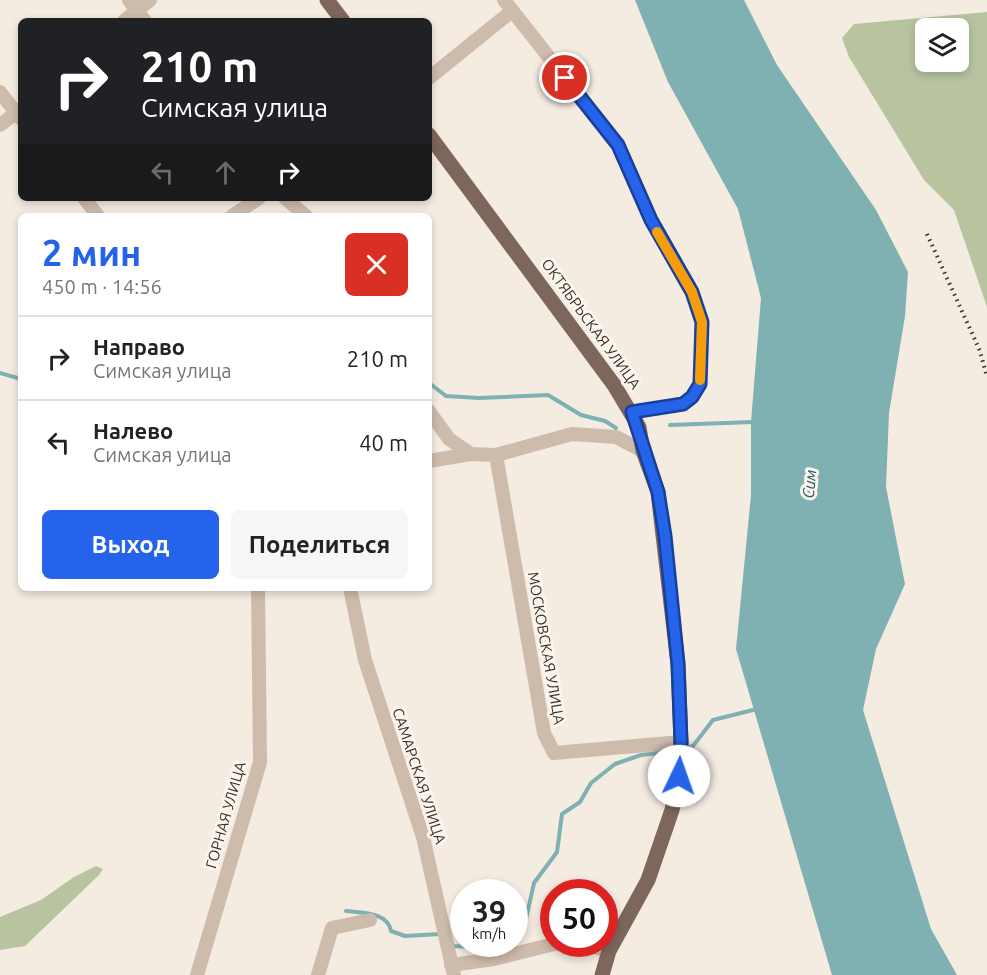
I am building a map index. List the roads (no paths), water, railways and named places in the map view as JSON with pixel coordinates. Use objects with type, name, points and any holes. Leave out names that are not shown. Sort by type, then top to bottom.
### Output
[{"type":"main road","points":[[327,0],[341,18]]},
{"type":"main road","name":"ОКТЯБРЬСКАЯ УЛИЦА","points":[[432,139],[588,348],[632,412],[639,427],[643,451],[658,492],[665,536],[678,664],[681,742],[679,776],[672,810],[648,880],[618,935]]},
{"type":"main road","name":"ОКТЯБРЬСКАЯ УЛИЦА","points":[[602,975],[607,957]]},
{"type":"street","points":[[137,10],[150,0]]},
{"type":"street","points":[[432,75],[508,6],[618,145],[651,220],[692,292],[702,322],[700,384],[692,397],[683,404],[632,412]]},
{"type":"street","points":[[0,92],[18,113]]},
{"type":"street","points":[[0,125],[18,115]]},
{"type":"street","points":[[86,201],[96,213]]},
{"type":"street","points":[[237,213],[255,201]]},
{"type":"street","points":[[288,201],[302,213]]},
{"type":"street","points":[[432,415],[449,439],[471,454]]},
{"type":"street","points":[[432,460],[471,454],[496,455],[572,434],[616,436],[643,451]]},
{"type":"street","name":"МОСКОВСКАЯ УЛИЦА","points":[[496,455],[544,733],[554,753],[681,742]]},
{"type":"street","name":"ГОРНАЯ УЛИЦА","points":[[197,975],[260,762],[258,591]]},
{"type":"street","name":"САМАРСКАЯ УЛИЦА","points":[[351,591],[365,660],[423,837],[453,970]]},
{"type":"street","points":[[318,975],[332,928],[370,920]]},
{"type":"street","points":[[453,970],[540,948]]},
{"type":"water","name":"Сим","points":[[635,0],[744,0],[777,65],[876,210],[908,272],[905,316],[889,413],[886,487],[905,584],[876,649],[863,710],[931,929],[957,975],[832,975],[736,649],[751,495],[751,422],[761,298],[738,209],[668,82]]},
{"type":"waterway","points":[[0,373],[18,378]]},
{"type":"waterway","points":[[432,385],[446,396],[479,398],[548,395],[581,415],[605,421],[616,428]]},
{"type":"waterway","points":[[670,425],[753,422]]},
{"type":"waterway","points":[[686,748],[693,746],[713,720],[757,709]]},
{"type":"waterway","points":[[528,910],[534,883],[557,852],[562,814],[580,802],[591,783],[615,764],[641,755],[676,751]]},
{"type":"waterway","points":[[346,911],[380,917],[389,925],[391,931],[405,936],[440,934]]},
{"type":"railway","points":[[927,234],[980,351],[987,377]]}]
